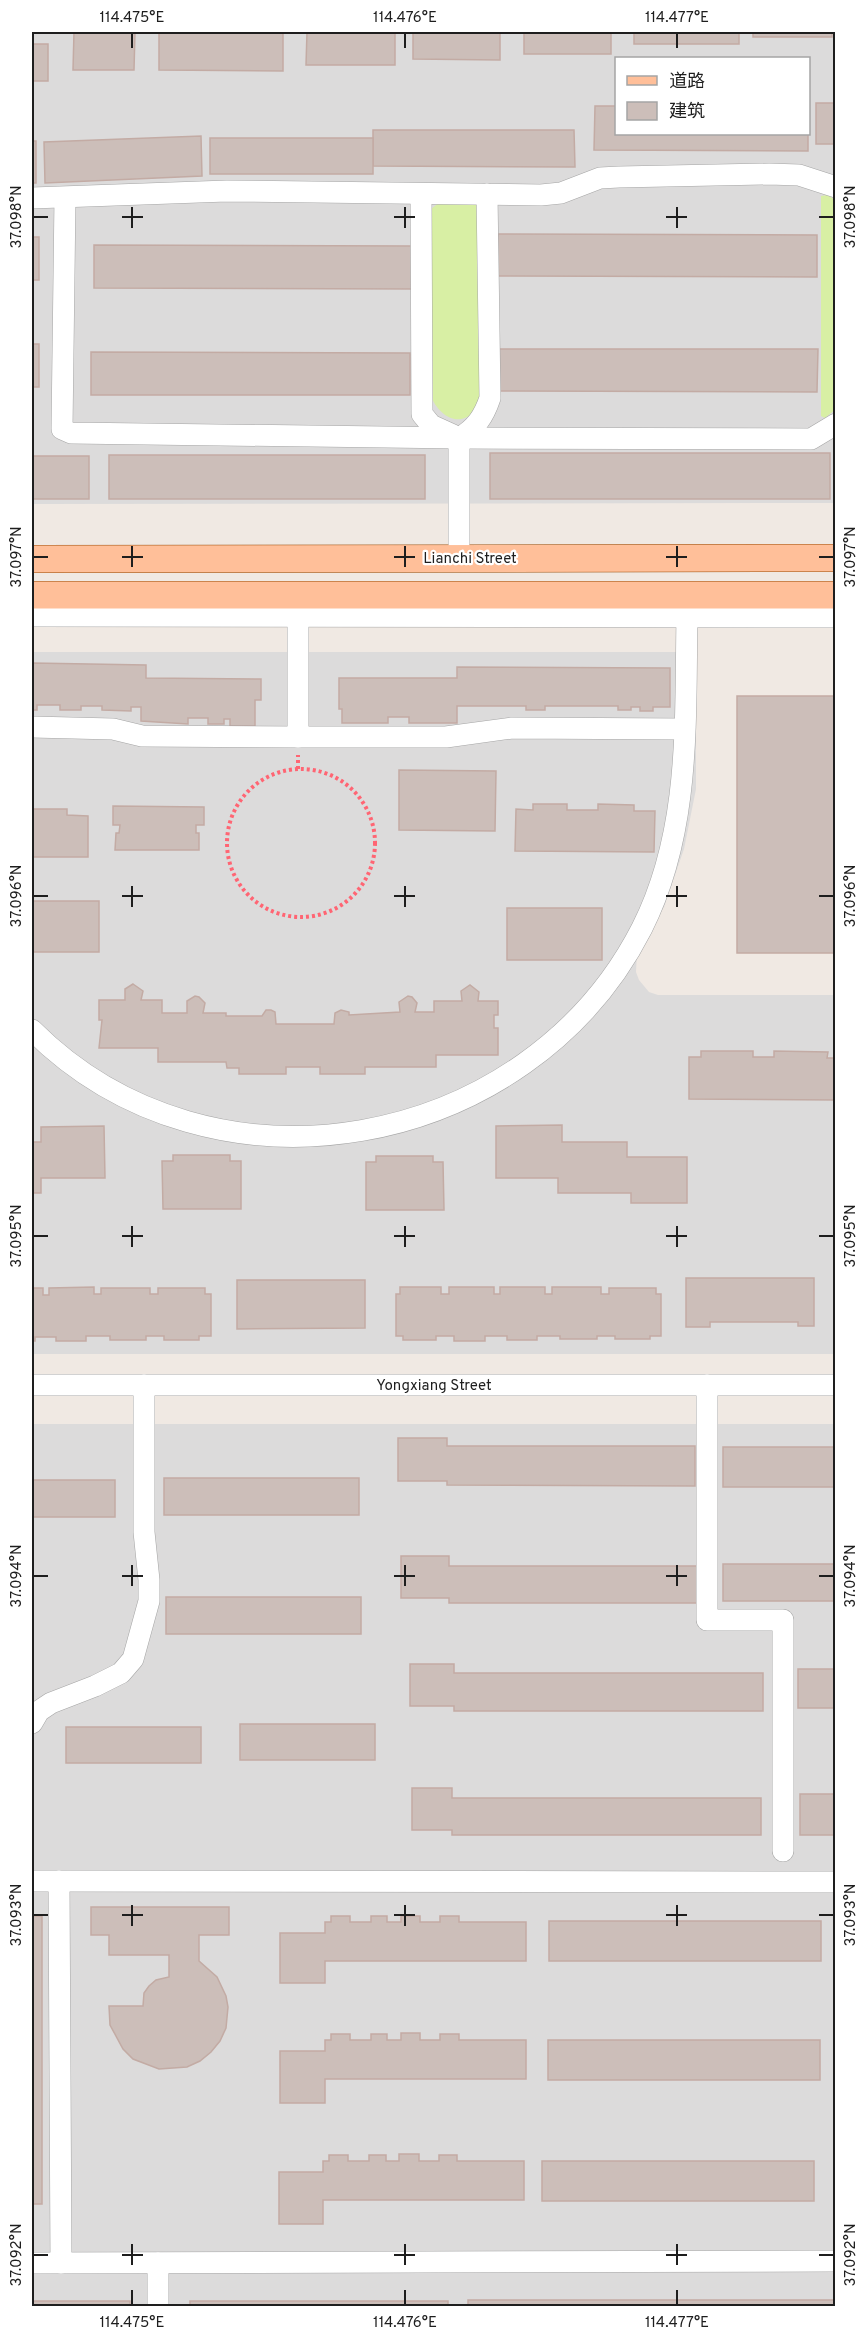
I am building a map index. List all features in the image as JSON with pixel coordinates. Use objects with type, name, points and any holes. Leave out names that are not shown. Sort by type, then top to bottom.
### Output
[{"type":"main road","name":"Lianchi Street","points":[[32,559],[836,558]]},
{"type":"main road","points":[[32,595],[836,595]]},
{"type":"street","points":[[32,198],[227,191],[541,195],[561,193],[600,178],[630,177],[799,175],[836,187]]},
{"type":"street","points":[[421,194],[422,414],[431,425],[459,438]]},
{"type":"street","points":[[459,438],[483,416],[490,398],[487,194]]},
{"type":"street","points":[[65,198],[62,429],[71,433],[459,438],[811,439],[836,424]]},
{"type":"street","points":[[459,438],[459,558]]},
{"type":"street","points":[[32,616],[836,617]]},
{"type":"street","points":[[298,617],[298,737]]},
{"type":"street","points":[[32,1030],[66,1059],[125,1096],[157,1110],[224,1130],[293,1137],[364,1131],[421,1116],[465,1099],[507,1075],[554,1040],[596,997],[624,959],[642,928],[668,862],[682,792],[687,617]]},
{"type":"street","points":[[32,727],[113,729],[142,736],[298,737],[446,737],[512,728],[684,729]]},
{"type":"street","name":"Yongxiang Street","points":[[32,1386],[836,1386]]},
{"type":"street","points":[[32,1723],[39,1711],[51,1703],[121,1673],[133,1659],[148,1601],[149,1580],[144,1532],[144,1386]]},
{"type":"street","points":[[706,1386],[707,1620],[783,1620],[783,1851]]},
{"type":"street","points":[[32,1881],[836,1882]]},
{"type":"street","points":[[59,1881],[61,2263]]},
{"type":"street","points":[[32,2264],[836,2261]]},
{"type":"street","points":[[158,2263],[158,2307]]},
{"type":"path","points":[[298,769],[325,773],[351,788],[368,813],[373,828],[373,859],[359,888],[348,900],[335,908],[321,914],[305,916],[282,914],[261,905],[239,884],[227,855],[229,824],[242,797],[266,778],[280,772],[298,769]]},
{"type":"shaded area","points":[[32,32],[835,32],[835,503],[32,504]]},
{"type":"shaded area","points":[[32,652],[696,652],[696,789],[684,849],[664,907],[637,952],[636,972],[639,980],[649,992],[658,995],[835,995],[835,1354],[32,1354]]},
{"type":"shaded area","points":[[32,1424],[835,1424],[835,2306],[32,2306]]},
{"type":"green space","points":[[828,195],[836,201],[836,409],[825,418],[821,416],[821,196]]},
{"type":"green space","points":[[444,199],[478,202],[482,404],[471,415],[461,419],[446,416],[432,399],[431,209]]},
{"type":"building","points":[[74,32],[135,32],[134,70],[73,70]]},
{"type":"building","points":[[159,32],[283,32],[283,71],[159,70]]},
{"type":"building","points":[[307,32],[395,32],[395,65],[306,65]]},
{"type":"building","points":[[413,32],[500,32],[500,60],[413,59]]},
{"type":"building","points":[[524,32],[611,32],[611,54],[524,54]]},
{"type":"building","points":[[634,32],[739,32],[739,44],[634,44]]},
{"type":"building","points":[[753,32],[832,32],[832,37],[753,37]]},
{"type":"building","points":[[32,44],[48,44],[48,81],[32,81]]},
{"type":"building","points":[[816,103],[836,103],[836,144],[816,144]]},
{"type":"building","points":[[595,106],[615,106],[615,135],[808,135],[808,151],[594,150]]},
{"type":"building","points":[[373,130],[574,130],[575,167],[373,166]]},
{"type":"building","points":[[201,136],[202,176],[45,183],[44,142]]},
{"type":"building","points":[[210,138],[373,138],[373,174],[210,174]]},
{"type":"building","points":[[32,141],[36,141],[36,183],[32,183]]},
{"type":"building","points":[[498,234],[817,235],[817,277],[498,276]]},
{"type":"building","points":[[32,237],[39,237],[39,280],[32,280]]},
{"type":"building","points":[[94,245],[413,246],[413,289],[94,288]]},
{"type":"building","points":[[32,344],[39,344],[39,387],[32,387]]},
{"type":"building","points":[[499,349],[818,349],[817,392],[499,391]]},
{"type":"building","points":[[91,352],[410,353],[410,395],[91,395]]},
{"type":"building","points":[[490,453],[830,453],[830,499],[490,499]]},
{"type":"building","points":[[109,455],[425,455],[425,499],[109,499]]},
{"type":"building","points":[[32,456],[89,456],[89,499],[32,499]]},
{"type":"building","points":[[32,663],[146,665],[146,678],[261,679],[261,700],[255,700],[255,726],[230,726],[230,719],[224,719],[224,724],[208,724],[208,718],[188,718],[188,724],[141,721],[141,707],[131,707],[131,711],[102,710],[102,706],[81,706],[81,710],[60,710],[60,705],[37,705],[37,710],[32,710]]},
{"type":"building","points":[[457,667],[670,668],[670,707],[653,707],[653,711],[640,711],[640,707],[618,710],[618,706],[545,706],[545,710],[526,710],[526,706],[457,706],[457,723],[409,723],[409,717],[388,717],[388,723],[342,723],[342,709],[339,709],[339,678],[457,678]]},
{"type":"building","points":[[737,696],[836,696],[836,953],[737,953]]},
{"type":"building","points":[[399,770],[496,771],[495,831],[399,830]]},
{"type":"building","points":[[533,804],[567,804],[567,810],[598,810],[598,804],[634,805],[634,811],[655,811],[654,852],[515,851],[516,809],[533,810]]},
{"type":"building","points":[[113,806],[204,807],[204,825],[196,825],[196,833],[199,833],[199,850],[115,850],[116,833],[119,833],[120,825],[113,825]]},
{"type":"building","points":[[32,809],[67,809],[67,815],[88,816],[88,857],[32,857]]},
{"type":"building","points":[[32,901],[99,901],[99,952],[32,952]]},
{"type":"building","points":[[507,908],[602,908],[602,960],[507,960]]},
{"type":"building","points":[[133,984],[143,991],[141,1000],[162,1000],[162,1013],[187,1013],[187,1001],[195,996],[205,1003],[203,1013],[226,1013],[226,1016],[262,1016],[266,1010],[271,1010],[275,1012],[276,1024],[334,1024],[335,1013],[341,1010],[349,1012],[349,1015],[400,1012],[399,1002],[408,996],[417,1003],[415,1012],[434,1012],[434,1001],[462,1001],[461,991],[470,985],[479,992],[478,1001],[498,1001],[498,1015],[494,1015],[494,1028],[498,1028],[498,1055],[436,1055],[436,1067],[365,1067],[365,1074],[320,1074],[320,1067],[286,1067],[286,1074],[239,1074],[239,1068],[227,1068],[226,1062],[158,1062],[158,1048],[99,1048],[102,1020],[99,1020],[99,1000],[125,1000],[125,989]]},
{"type":"building","points":[[701,1051],[753,1051],[753,1057],[774,1057],[774,1051],[828,1052],[827,1058],[836,1058],[836,1100],[689,1099],[689,1057],[701,1057]]},
{"type":"building","points":[[562,1125],[562,1142],[627,1142],[627,1157],[687,1157],[687,1203],[631,1203],[631,1193],[558,1193],[558,1178],[496,1178],[496,1126]]},
{"type":"building","points":[[104,1126],[105,1178],[41,1178],[41,1193],[32,1193],[32,1142],[41,1142],[41,1127]]},
{"type":"building","points":[[173,1155],[230,1155],[230,1161],[241,1161],[241,1209],[163,1209],[162,1161],[173,1161]]},
{"type":"building","points":[[376,1156],[433,1156],[433,1162],[443,1162],[444,1210],[366,1210],[366,1162],[376,1162]]},
{"type":"building","points":[[686,1278],[814,1278],[814,1326],[798,1326],[798,1322],[710,1322],[710,1327],[686,1327]]},
{"type":"building","points":[[237,1280],[365,1280],[365,1328],[237,1329]]},
{"type":"building","points":[[94,1287],[94,1294],[101,1294],[101,1288],[150,1288],[150,1294],[158,1294],[158,1288],[205,1288],[205,1294],[211,1294],[211,1336],[199,1336],[199,1340],[164,1340],[164,1336],[146,1336],[146,1340],[110,1340],[110,1336],[86,1336],[86,1341],[56,1341],[56,1337],[35,1337],[35,1341],[32,1341],[32,1288],[43,1288],[43,1295],[49,1295],[49,1288]]},
{"type":"building","points":[[400,1287],[441,1287],[441,1294],[449,1294],[449,1287],[494,1287],[494,1294],[500,1294],[500,1287],[545,1287],[545,1294],[552,1294],[552,1287],[601,1287],[601,1294],[609,1294],[609,1288],[656,1288],[656,1294],[661,1294],[661,1336],[650,1336],[650,1339],[615,1339],[615,1336],[597,1336],[597,1339],[560,1339],[560,1336],[537,1336],[537,1340],[507,1340],[507,1336],[485,1336],[485,1341],[454,1341],[454,1336],[436,1336],[436,1340],[403,1340],[403,1336],[396,1336],[396,1294],[400,1294]]},
{"type":"building","points":[[398,1438],[447,1438],[447,1446],[695,1446],[695,1486],[447,1485],[447,1481],[398,1481]]},
{"type":"building","points":[[723,1447],[836,1447],[836,1487],[723,1487]]},
{"type":"building","points":[[164,1478],[359,1478],[359,1515],[164,1515]]},
{"type":"building","points":[[32,1480],[115,1480],[115,1517],[32,1517]]},
{"type":"building","points":[[401,1556],[449,1556],[449,1566],[697,1566],[697,1603],[449,1603],[449,1598],[401,1598]]},
{"type":"building","points":[[723,1564],[836,1564],[836,1601],[723,1601]]},
{"type":"building","points":[[166,1597],[361,1597],[361,1634],[166,1634]]},
{"type":"building","points":[[410,1664],[454,1664],[454,1673],[763,1673],[763,1711],[454,1711],[454,1706],[410,1706]]},
{"type":"building","points":[[798,1669],[836,1669],[836,1708],[798,1708]]},
{"type":"building","points":[[240,1724],[375,1724],[375,1760],[240,1760]]},
{"type":"building","points":[[66,1727],[201,1727],[201,1763],[66,1763]]},
{"type":"building","points":[[412,1788],[452,1788],[452,1798],[761,1798],[761,1835],[452,1835],[452,1830],[412,1830]]},
{"type":"building","points":[[800,1794],[836,1794],[836,1835],[800,1835]]},
{"type":"building","points":[[91,1907],[229,1907],[229,1935],[199,1935],[199,1961],[217,1977],[226,1996],[228,2007],[226,2028],[220,2041],[200,2061],[187,2067],[159,2069],[133,2059],[123,2049],[110,2025],[109,2006],[143,2006],[144,1993],[149,1986],[156,1980],[169,1977],[169,1955],[109,1955],[109,1935],[91,1935]]},
{"type":"building","points":[[32,1916],[42,1916],[42,2204],[32,2204]]},
{"type":"building","points":[[331,1916],[350,1916],[350,1922],[371,1922],[371,1916],[387,1916],[387,1922],[401,1922],[401,1916],[420,1916],[420,1922],[440,1922],[440,1916],[459,1916],[459,1922],[526,1922],[526,1961],[325,1961],[325,1983],[280,1983],[280,1933],[325,1933],[325,1922],[331,1922]]},
{"type":"building","points":[[549,1921],[821,1921],[821,1961],[549,1961]]},
{"type":"building","points":[[401,2033],[420,2033],[420,2040],[440,2040],[440,2034],[459,2034],[459,2040],[526,2040],[526,2079],[325,2079],[325,2103],[280,2103],[280,2051],[325,2051],[325,2040],[331,2040],[331,2034],[350,2034],[350,2040],[371,2040],[371,2034],[387,2034],[387,2040],[401,2040]]},
{"type":"building","points":[[548,2040],[820,2040],[820,2080],[548,2080]]},
{"type":"building","points":[[399,2154],[419,2154],[419,2161],[439,2161],[439,2155],[457,2155],[457,2161],[524,2161],[524,2200],[323,2200],[323,2224],[279,2224],[279,2172],[323,2172],[323,2161],[329,2161],[329,2155],[348,2155],[348,2161],[369,2161],[369,2155],[386,2155],[386,2161],[399,2161]]},
{"type":"building","points":[[542,2161],[814,2161],[814,2201],[542,2201]]},
{"type":"building","points":[[468,2300],[836,2300],[836,2306],[468,2306]]},
{"type":"building","points":[[32,2301],[130,2301],[130,2306],[32,2306]]},
{"type":"building","points":[[190,2301],[448,2301],[448,2306],[190,2306]]}]
